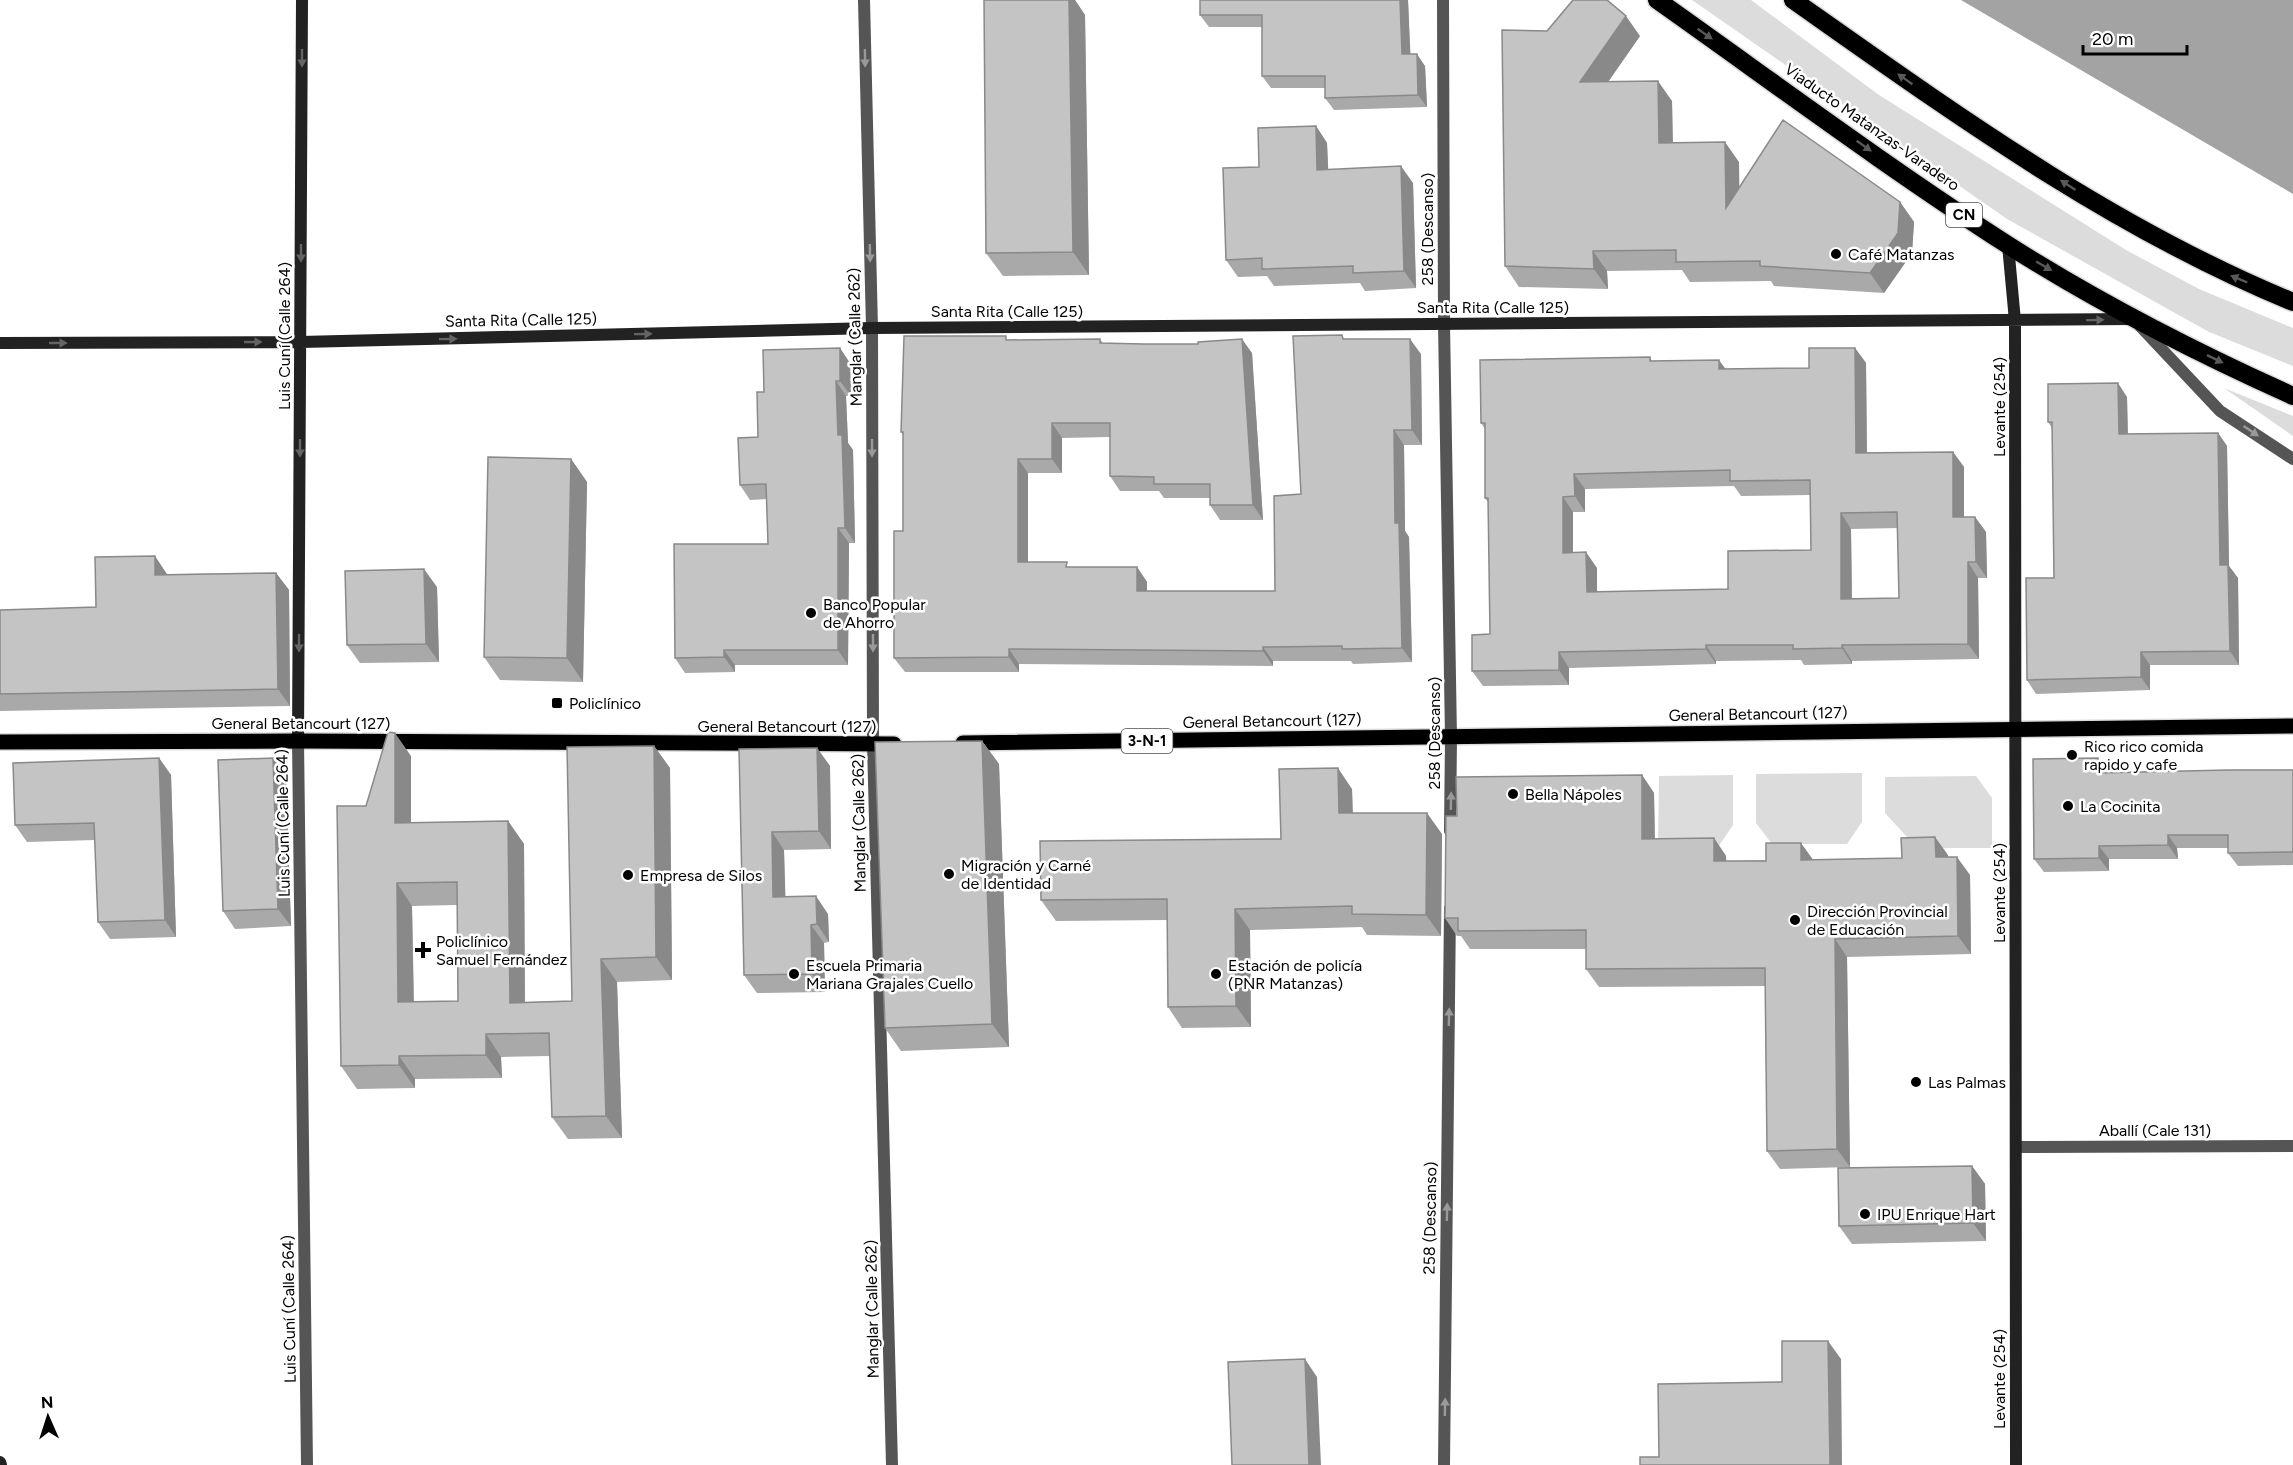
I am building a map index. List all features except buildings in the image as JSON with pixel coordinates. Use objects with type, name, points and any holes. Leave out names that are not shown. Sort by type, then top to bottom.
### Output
[{"type":"highway","name":"Viaducto Matanzas-Varadero","points":[[1657,0],[2008,245],[2133,318],[2293,396]]},
{"type":"highway","points":[[1793,0],[1942,105],[2122,220],[2221,271],[2293,302]]},
{"type":"main road","name":"General Betancourt (127)","points":[[944,743],[2293,726]]},
{"type":"main road","name":"General Betancourt (127)","points":[[0,742],[909,744]]},
{"type":"street","name":"Luis Cuní (Calle 264)","points":[[302,0],[298,741],[307,1465]]},
{"type":"street","name":"Manglar (Calle 262)","points":[[864,0],[872,328],[873,744],[892,1465]]},
{"type":"street","name":"258 (Descanso)","points":[[1443,0],[1444,324],[1451,737],[1450,844]]},
{"type":"street","name":"Levante (254)","points":[[2008,245],[2015,321],[2016,1465]]},
{"type":"street","name":"Santa Rita (Calle 125)","points":[[0,343],[301,342],[872,328],[2015,321],[2133,318]]},
{"type":"street","points":[[2133,318],[2220,411],[2293,459]]},
{"type":"street","name":"258 (Descanso)","points":[[1444,1465],[1450,892]]},
{"type":"street","name":"Aballí (Cale 131)","points":[[2017,1147],[2293,1146]]},
{"type":"shaded area","points":[[1692,0],[1751,0],[1879,95],[2126,250],[2199,289],[2293,328],[2293,366],[2209,332],[2007,219]]},
{"type":"shaded area","points":[[1961,0],[2293,0],[2293,194]]},
{"type":"shaded area","points":[[2224,388],[2293,416],[2293,436]]},
{"type":"shaded area","points":[[1862,773],[1862,822],[1847,844],[1772,844],[1756,823],[1756,774]]},
{"type":"shaded area","points":[[1733,775],[1733,825],[1718,847],[1658,845],[1659,776]]},
{"type":"shaded area","points":[[1976,776],[1992,798],[1992,848],[1917,848],[1885,813],[1885,777]]},
{"type":"place","name":"Café Matanzas","points":[[1836,254]]},
{"type":"place","name":"Banco Popular de Ahorro","points":[[811,613]]},
{"type":"place","name":"Policlínico","points":[[557,703]]},
{"type":"place","name":"Rico rico comida rapido y cafe","points":[[2072,755]]},
{"type":"place","name":"Bella Nápoles","points":[[1513,794]]},
{"type":"place","name":"La Cocinita","points":[[2068,806]]},
{"type":"place","name":"Migración y Carné de Identidad","points":[[949,874]]},
{"type":"place","name":"Empresa de Silos","points":[[628,875]]},
{"type":"place","name":"Dirección Provincial de Educación","points":[[1795,920]]},
{"type":"place","name":"Policlínico Samuel Fernández","points":[[423,950]]},
{"type":"place","name":"Escuela Primaria Mariana Grajales Cuello","points":[[794,974]]},
{"type":"place","name":"Estación de policía (PNR Matanzas)","points":[[1216,974]]},
{"type":"place","name":"Las Palmas","points":[[1916,1082]]},
{"type":"place","name":"IPU Enrique Hart","points":[[1865,1214]]}]
